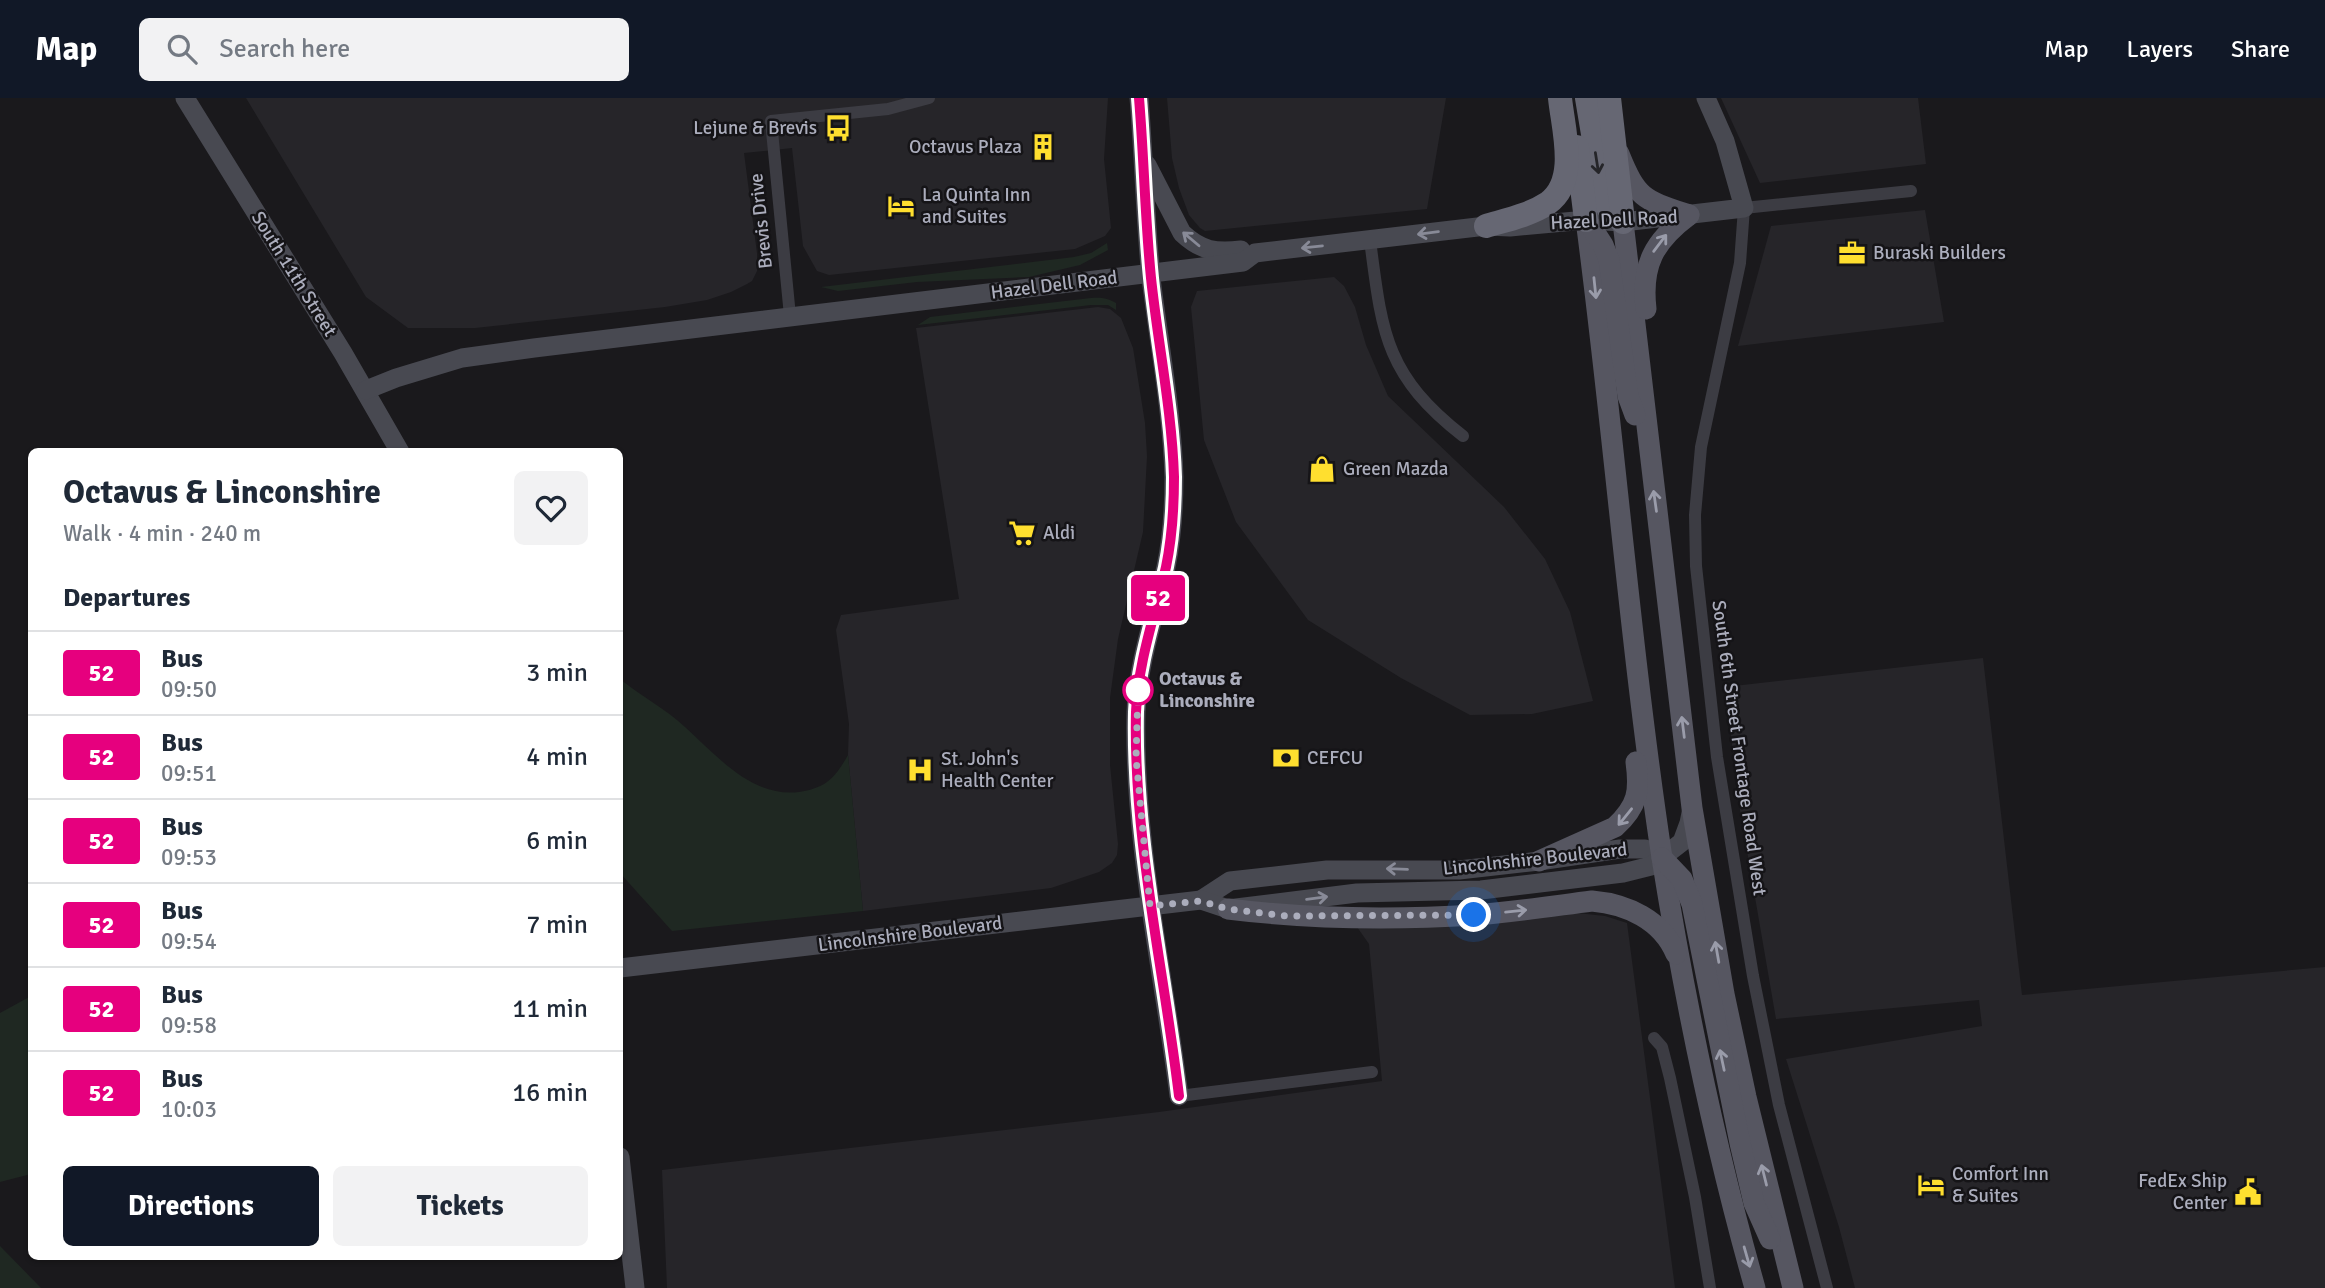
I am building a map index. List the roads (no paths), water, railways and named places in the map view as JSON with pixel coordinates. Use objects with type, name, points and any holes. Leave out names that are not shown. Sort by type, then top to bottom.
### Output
[{"type":"highway","points":[[1486,226],[1530,212],[1549,202],[1561,188],[1567,159],[1560,98]]},
{"type":"highway","points":[[1571,98],[1586,220]]},
{"type":"highway","points":[[1587,98],[1604,200],[1623,222]]},
{"type":"highway","points":[[1609,98],[1623,222]]},
{"type":"main road","points":[[1614,140],[1628,176],[1641,195],[1654,203],[1689,215]]},
{"type":"main road","points":[[1649,454],[1655,393],[1645,298],[1646,273],[1655,248],[1689,215]]},
{"type":"main road","points":[[1586,220],[1600,238],[1609,260],[1628,396],[1649,454]]},
{"type":"main road","points":[[1586,220],[1662,858],[1683,975],[1732,1206],[1755,1288]]},
{"type":"main road","points":[[1623,222],[1692,807],[1724,994],[1746,1097],[1793,1288]]},
{"type":"main road","points":[[1538,861],[1615,827],[1635,803],[1639,785],[1612,543],[1616,485]]},
{"type":"main road","points":[[1662,858],[1682,879],[1692,904],[1721,1060],[1754,1203],[1793,1288]]},
{"type":"main road","points":[[1228,909],[1287,916],[1380,917],[1474,915],[1592,901],[1609,902],[1642,915],[1663,932],[1673,946],[1683,975]]},
{"type":"street","name":"South 11th Street","points":[[185,98],[366,390],[398,448]]},
{"type":"street","name":"Brevis Drive","points":[[790,316],[771,121],[888,109],[929,98]]},
{"type":"street","points":[[1139,98],[1151,274],[1174,477],[1168,551],[1144,651],[1136,710],[1136,758],[1150,906],[1171,1029],[1179,1096],[1372,1072]]},
{"type":"street","points":[[1706,98],[1728,150],[1744,208]]},
{"type":"street","points":[[1144,161],[1182,233],[1189,239],[1210,251],[1220,253],[1244,250],[1255,253]]},
{"type":"street","name":"Hazel Dell Road","points":[[366,390],[462,358],[1243,262],[1255,253],[1486,226],[1510,227],[1586,220],[1623,222],[1911,191]]},
{"type":"street","name":"South 6th Street Frontage Road West","points":[[1744,208],[1740,263],[1701,447],[1695,515],[1696,566],[1717,757],[1753,976],[1779,1105],[1827,1288]]},
{"type":"street","points":[[1370,240],[1381,315],[1394,358],[1409,384],[1427,406],[1463,436]]},
{"type":"street","name":"Lincolnshire Boulevard","points":[[623,968],[1201,901],[1228,909],[1357,893],[1481,890],[1623,873],[1651,866],[1682,842],[1692,807]]},
{"type":"street","name":"Lincolnshire Boulevard","points":[[1201,901],[1230,881],[1280,874],[1363,868],[1459,870],[1620,849],[1646,849],[1662,858]]},
{"type":"street","points":[[1654,1038],[1662,1047],[1670,1078],[1695,1197],[1710,1288]]},
{"type":"street","points":[[623,1183],[635,1288]]},
{"type":"place","name":"Lejune & Brevis","points":[[838,128]]},
{"type":"place","name":"Octavus Plaza","points":[[1043,147]]},
{"type":"place","name":"La Quinta Inn and Suites","points":[[901,206]]},
{"type":"place","name":"Buraski Builders","points":[[1852,253]]},
{"type":"place","name":"Green Mazda","points":[[1322,469]]},
{"type":"place","name":"Aldi","points":[[1022,533]]},
{"type":"place","name":"Octavus & Linconshire","points":[[1138,690]]},
{"type":"place","name":"CEFCU","points":[[1286,758]]},
{"type":"place","name":"St. John's Health Center","points":[[920,770]]},
{"type":"place","name":"Comfort Inn & Suites","points":[[1931,1185]]},
{"type":"place","name":"FedEx Ship Center","points":[[2248,1192]]}]
